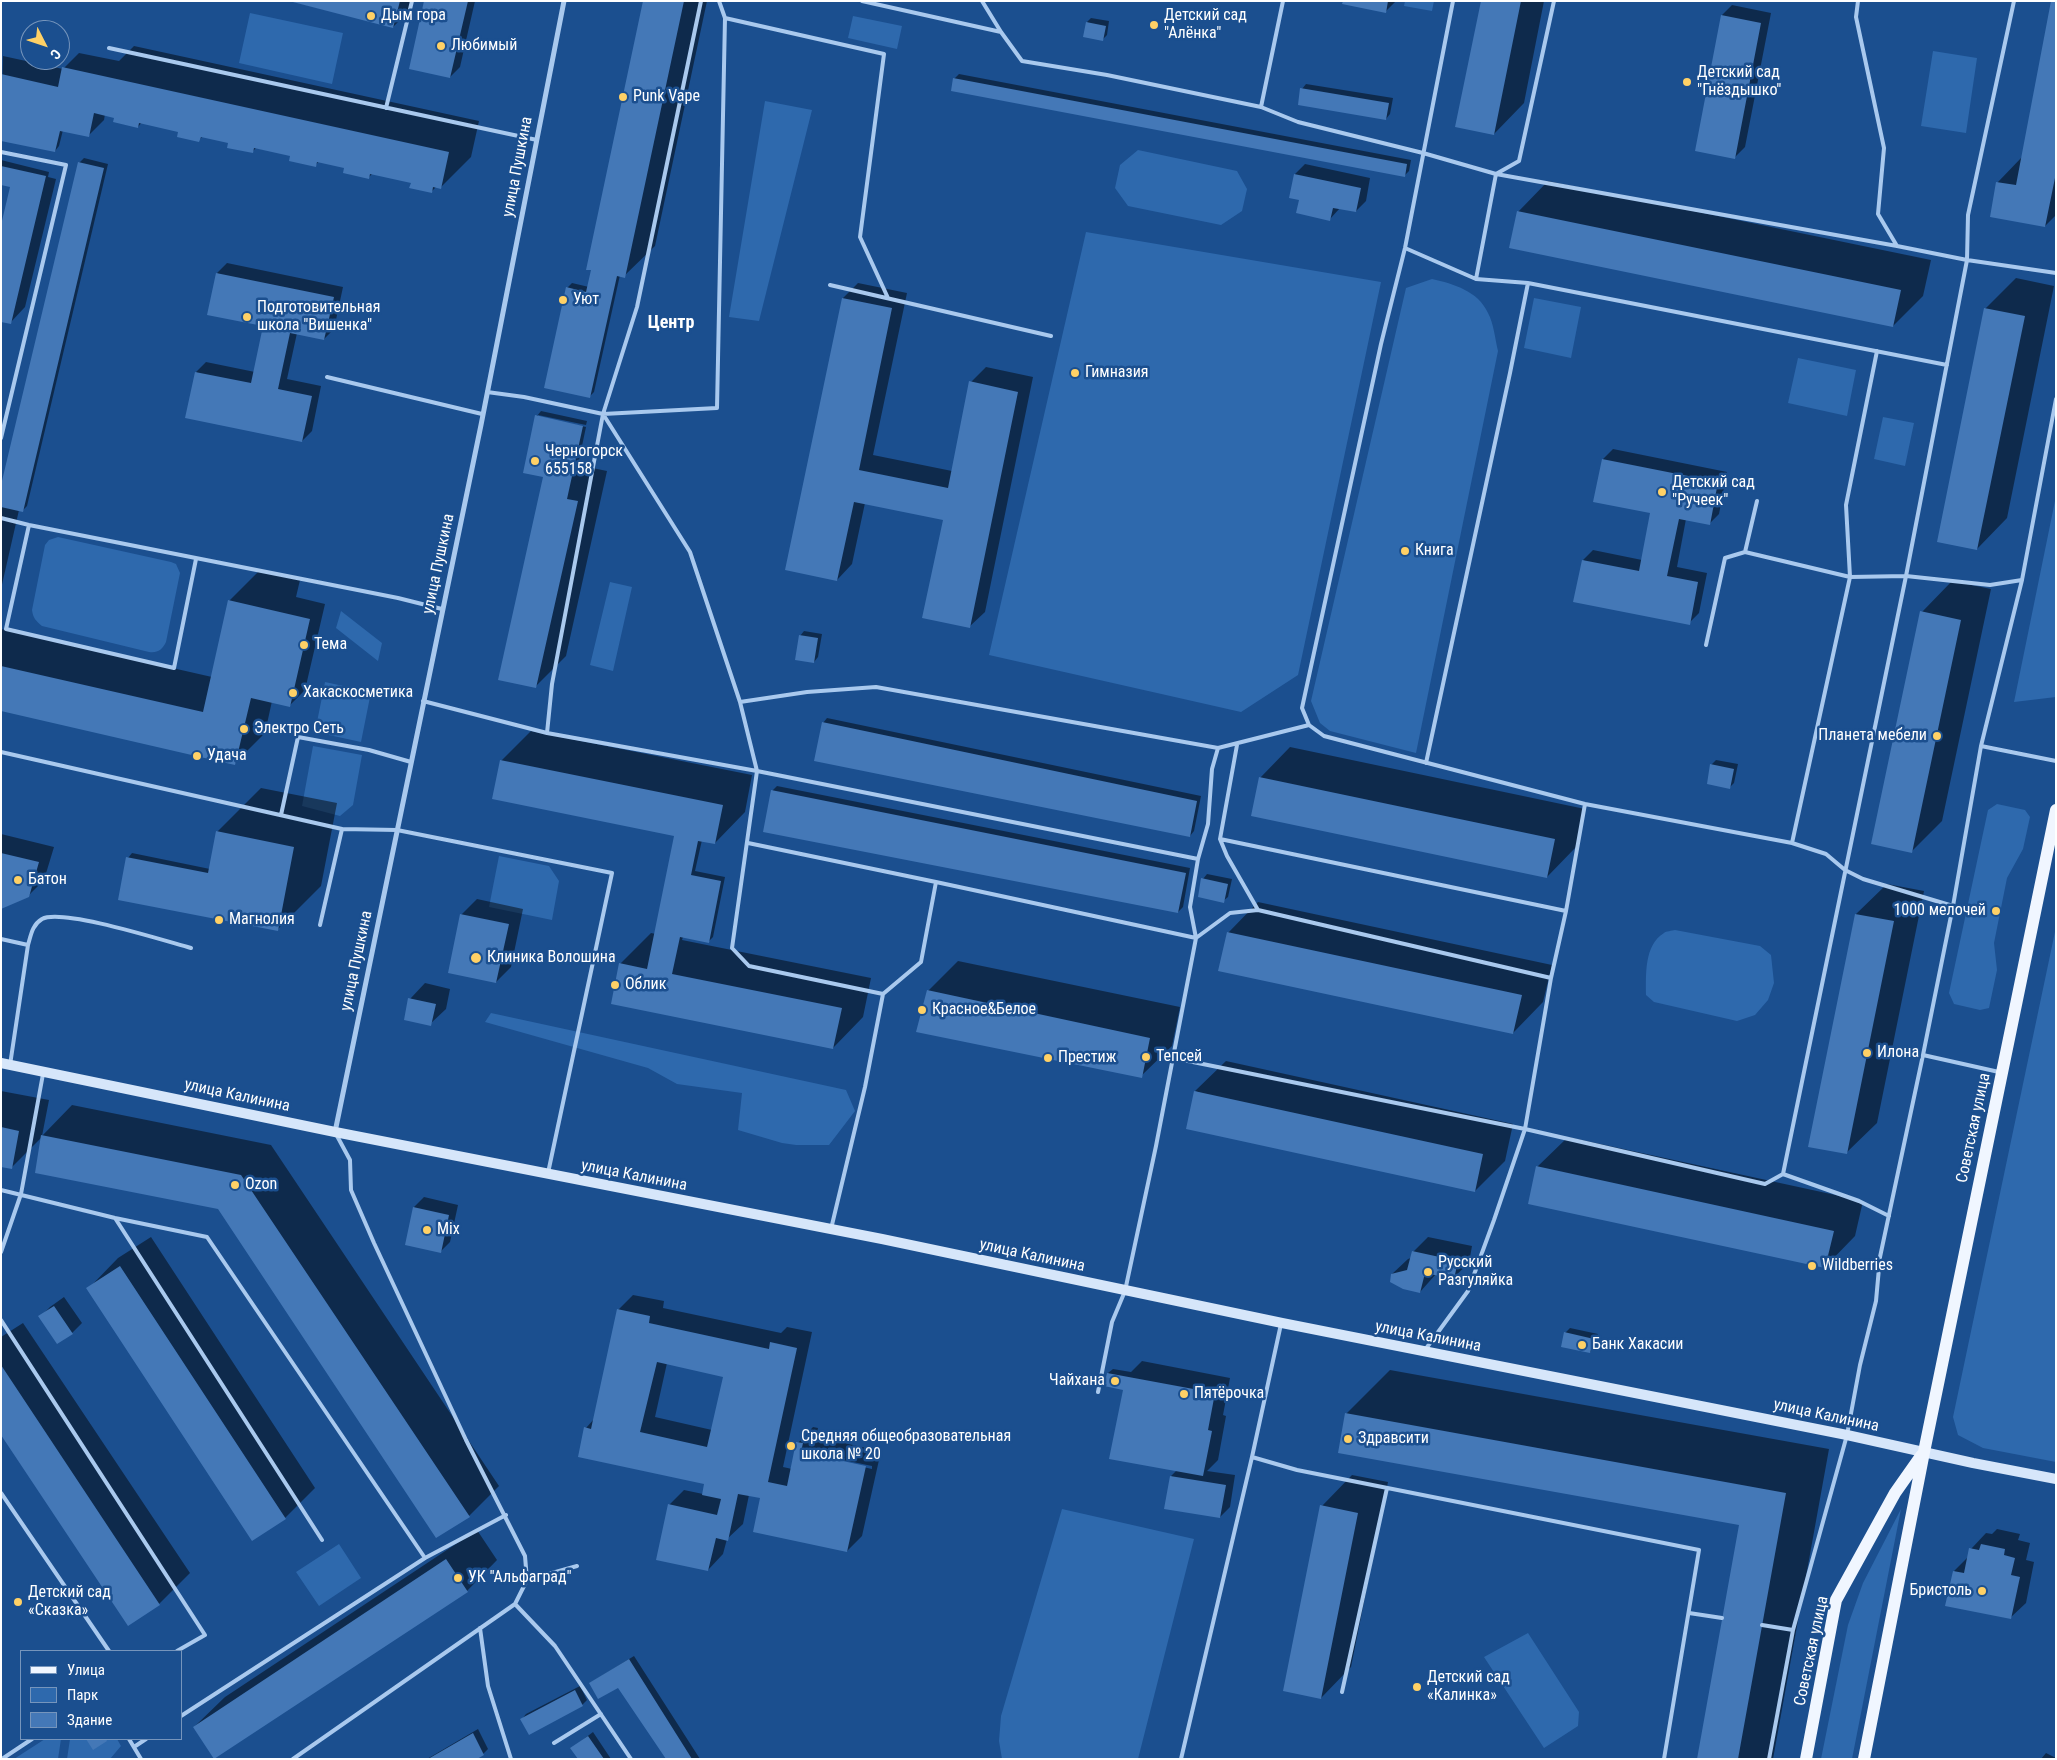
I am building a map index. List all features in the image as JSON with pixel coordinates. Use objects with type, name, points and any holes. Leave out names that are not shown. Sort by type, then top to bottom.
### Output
[{"type":"main road","name":"Советская улица","points":[[1864,1759],[1924,1452],[2056,810]]},
{"type":"main road","name":"улица Калинина","points":[[6,1064],[335,1132],[831,1229],[1125,1291],[1847,1435],[2056,1479]]},
{"type":"main road","name":"Советская улица","points":[[1806,1759],[1836,1600],[1895,1493],[1924,1452]]},
{"type":"street","name":"улица Пушкина","points":[[335,1132],[487,392],[564,1]]},
{"type":"lane","points":[[386,108],[412,1]]},
{"type":"lane","points":[[547,733],[552,684],[603,414],[637,307],[701,1]]},
{"type":"lane","points":[[487,392],[524,397],[603,414],[717,408],[725,18],[719,1]]},
{"type":"lane","points":[[862,1],[1000,32]]},
{"type":"lane","points":[[982,1],[1000,32],[1022,61],[1107,75],[1261,107],[1298,122],[1423,153],[1496,174],[1898,246],[1966,260],[2056,273]]},
{"type":"lane","points":[[1261,107],[1283,1]]},
{"type":"lane","points":[[1453,1],[1405,248],[1381,344],[1302,708],[1309,725],[1324,736],[1585,804],[1792,843],[1826,854],[1845,870],[1863,879],[1953,906]]},
{"type":"lane","points":[[1476,279],[1496,174],[1519,161],[1554,1]]},
{"type":"lane","points":[[1858,1],[1856,16],[1884,148],[1878,214],[1898,246]]},
{"type":"lane","points":[[1783,1174],[1906,576],[1966,260],[1968,215],[2014,1]]},
{"type":"lane","points":[[725,18],[884,54],[860,237],[888,298]]},
{"type":"lane","points":[[109,48],[536,140]]},
{"type":"lane","points":[[1,152],[66,165],[1,438]]},
{"type":"lane","points":[[1405,248],[1476,279],[1528,283],[1946,364]]},
{"type":"lane","points":[[1426,763],[1528,283]]},
{"type":"lane","points":[[830,285],[1051,336]]},
{"type":"lane","points":[[1792,843],[1850,577],[1846,505],[1877,351]]},
{"type":"lane","points":[[327,377],[482,414]]},
{"type":"lane","points":[[1768,1759],[1793,1630],[1847,1435],[1860,1365],[1876,1301],[1880,1257],[1924,1055],[1981,746],[2022,580],[2056,399]]},
{"type":"lane","points":[[603,414],[690,552],[740,702],[757,771],[732,948],[749,966],[883,994]]},
{"type":"lane","points":[[1745,552],[1757,501]]},
{"type":"lane","points":[[1,518],[29,526],[398,598],[442,609]]},
{"type":"lane","points":[[29,526],[6,629],[174,668],[196,559]]},
{"type":"lane","points":[[1706,645],[1726,558],[1745,552],[1850,577],[1906,576],[1990,585],[2022,580]]},
{"type":"lane","points":[[740,702],[807,692],[876,687],[1218,748],[1309,725]]},
{"type":"lane","points":[[423,701],[547,733],[757,771],[1198,859]]},
{"type":"lane","points":[[281,815],[298,737],[368,750],[411,762]]},
{"type":"lane","points":[[1237,744],[1220,839],[1227,856],[1258,910]]},
{"type":"lane","points":[[1981,746],[2056,761]]},
{"type":"lane","points":[[1098,1392],[1112,1322],[1125,1291],[1196,938],[1190,907],[1198,859],[1208,824],[1212,769],[1218,748]]},
{"type":"lane","points":[[1,752],[342,829],[397,830],[612,873],[547,1174]]},
{"type":"lane","points":[[1424,1351],[1468,1291],[1525,1129],[1551,978],[1566,911],[1585,804]]},
{"type":"lane","points":[[320,925],[342,829]]},
{"type":"lane","points":[[1220,839],[1566,911]]},
{"type":"lane","points":[[748,843],[1196,938],[1230,913],[1258,910],[1551,978]]},
{"type":"lane","points":[[831,1229],[865,1086],[883,994],[921,962],[936,882]]},
{"type":"lane","points":[[6,1064],[32,927],[43,918],[65,917],[105,925],[191,948]]},
{"type":"lane","points":[[1,939],[28,945]]},
{"type":"lane","points":[[1924,1055],[2002,1072]]},
{"type":"lane","points":[[1173,1058],[1525,1129],[1764,1184],[1783,1174],[1859,1201],[1890,1216]]},
{"type":"lane","points":[[1,1252],[21,1194],[44,1071]]},
{"type":"lane","points":[[293,1759],[515,1604],[527,1580],[526,1556],[466,1440],[374,1243],[352,1190],[350,1160],[335,1132]]},
{"type":"lane","points":[[1,1190],[115,1218],[207,1237],[425,1558]]},
{"type":"lane","points":[[115,1218],[322,1540]]},
{"type":"lane","points":[[1,1320],[205,1635],[179,1650]]},
{"type":"lane","points":[[1181,1759],[1282,1323]]},
{"type":"lane","points":[[1252,1458],[1297,1470],[1700,1550],[1664,1759]]},
{"type":"lane","points":[[1342,1692],[1386,1488]]},
{"type":"lane","points":[[1,1493],[108,1650]]},
{"type":"lane","points":[[182,1715],[425,1558],[506,1515]]},
{"type":"lane","points":[[527,1580],[577,1566]]},
{"type":"lane","points":[[515,1604],[554,1646],[631,1759]]},
{"type":"lane","points":[[1689,1613],[1722,1618]]},
{"type":"lane","points":[[1762,1625],[1793,1630]]},
{"type":"lane","points":[[480,1628],[488,1686],[511,1759]]},
{"type":"lane","points":[[554,1743],[601,1714]]},
{"type":"lane","points":[[2,1759],[30,1740]]},
{"type":"lane","points":[[130,1740],[142,1759]]},
{"type":"lane","points":[[134,1747],[144,1740]]},
{"type":"green space","points":[[1405,1],[1434,1],[1432,11],[1404,6]]},
{"type":"green space","points":[[250,13],[343,33],[332,84],[239,63]]},
{"type":"green space","points":[[853,16],[902,26],[897,49],[848,38]]},
{"type":"green space","points":[[1933,51],[1977,58],[1966,133],[1921,126]]},
{"type":"green space","points":[[765,101],[812,110],[759,321],[729,317]]},
{"type":"green space","points":[[1138,150],[1237,171],[1247,189],[1242,211],[1221,225],[1128,206],[1115,188],[1120,165]]},
{"type":"green space","points":[[1086,232],[1381,282],[1298,675],[1241,712],[989,655]]},
{"type":"green space","points":[[1432,279],[1449,283],[1465,290],[1484,305],[1490,317],[1498,351],[1416,753],[1330,731],[1320,723],[1311,701],[1406,288]]},
{"type":"green space","points":[[1534,298],[1581,307],[1571,358],[1524,348]]},
{"type":"green space","points":[[1798,358],[1856,370],[1847,416],[1788,403]]},
{"type":"green space","points":[[1883,417],[1914,423],[1905,466],[1874,459]]},
{"type":"green space","points":[[2056,496],[2056,697],[2014,702]]},
{"type":"green space","points":[[58,537],[176,564],[180,573],[166,642],[161,649],[149,652],[42,626],[36,621],[32,610],[45,545],[49,540]]},
{"type":"green space","points":[[610,582],[632,587],[613,671],[590,665]]},
{"type":"green space","points":[[341,611],[382,643],[378,661],[336,628]]},
{"type":"green space","points":[[325,682],[371,692],[361,742],[315,732]]},
{"type":"green space","points":[[313,746],[362,755],[353,805],[340,816],[302,806]]},
{"type":"green space","points":[[1997,804],[2025,810],[2030,817],[2023,849],[2007,878],[1994,943],[1997,970],[1989,1008],[1980,1010],[1954,1004],[1949,993],[1988,810]]},
{"type":"green space","points":[[499,856],[549,866],[559,881],[552,920],[489,907]]},
{"type":"green space","points":[[2056,927],[2056,1462],[1983,1448],[1958,1435],[1953,1417]]},
{"type":"green space","points":[[1675,930],[1760,946],[1771,955],[1774,983],[1768,1000],[1755,1015],[1737,1021],[1654,1002],[1646,995],[1648,961],[1653,945],[1657,938],[1665,932]]},
{"type":"green space","points":[[491,1013],[846,1090],[855,1111],[829,1145],[782,1143],[738,1130],[742,1093],[677,1084],[648,1068],[485,1022]]},
{"type":"green space","points":[[1062,1509],[1194,1539],[1138,1759],[1002,1759],[999,1741],[1001,1716]]},
{"type":"green space","points":[[1901,1509],[1852,1759],[1821,1759],[1848,1625],[1863,1583]]},
{"type":"green space","points":[[339,1544],[361,1578],[319,1606],[296,1572]]},
{"type":"green space","points":[[1528,1633],[1579,1712],[1578,1726],[1544,1748],[1484,1657]]},
{"type":"green space","points":[[43,1740],[61,1740],[58,1759],[14,1759]]},
{"type":"green space","points":[[70,1740],[118,1740],[121,1746],[110,1759],[67,1759]]},
{"type":"building","name":"Дым гора","points":[[289,1],[400,1],[393,28]]},
{"type":"building","points":[[424,1],[468,1],[450,78],[409,69]]},
{"type":"building","points":[[643,1],[684,1],[625,278],[617,276],[590,398],[544,388],[566,287],[586,292],[591,270],[586,270]]},
{"type":"building","points":[[1343,1],[1388,1],[1386,13],[1342,4]]},
{"type":"building","points":[[1481,1],[1521,1],[1494,135],[1455,127]]},
{"type":"building","points":[[2051,1],[2056,1],[2056,173],[2045,227],[1990,217],[1996,182],[2016,185]]},
{"type":"building","points":[[1721,15],[1761,23],[1735,159],[1695,151]]},
{"type":"building","points":[[1086,22],[1106,26],[1103,41],[1083,37]]},
{"type":"building","points":[[70,69],[449,152],[441,189],[433,187],[432,193],[409,188],[411,183],[370,174],[369,179],[343,173],[344,168],[317,162],[316,167],[289,161],[290,156],[254,148],[253,153],[227,148],[228,143],[201,137],[199,142],[177,137],[178,132],[139,123],[138,128],[113,122],[114,118],[94,113],[89,137],[60,131],[55,152],[1,141],[1,74],[58,87],[61,70]]},
{"type":"building","points":[[953,78],[1407,164],[1405,177],[951,91]]},
{"type":"building","points":[[1300,88],[1389,103],[1386,120],[1298,105]]},
{"type":"building","points":[[78,162],[104,168],[23,512],[1,507],[1,485]]},
{"type":"building","points":[[1,166],[46,176],[11,324],[1,322],[1,225],[10,187],[1,185]]},
{"type":"building","points":[[1294,174],[1361,188],[1356,212],[1333,208],[1330,221],[1296,213],[1299,200],[1289,198]]},
{"type":"building","points":[[1517,211],[1901,290],[1893,327],[1509,248]]},
{"type":"building","points":[[216,273],[334,297],[324,340],[290,333],[278,389],[312,396],[302,442],[185,418],[195,372],[251,383],[263,326],[207,315]]},
{"type":"building","points":[[842,298],[892,308],[859,470],[948,488],[969,381],[1018,392],[970,628],[922,618],[943,520],[854,502],[837,581],[785,570]]},
{"type":"building","points":[[1984,308],[2025,316],[1977,550],[1937,542]]},
{"type":"building","points":[[535,415],[583,426],[567,499],[578,501],[536,688],[498,680],[543,477],[523,473]]},
{"type":"building","points":[[1602,459],[1718,482],[1710,525],[1679,519],[1667,576],[1698,582],[1690,625],[1573,602],[1582,560],[1639,571],[1650,513],[1593,502]]},
{"type":"building","points":[[228,600],[310,619],[290,707],[251,698],[235,765],[1,711],[1,666],[203,712]]},
{"type":"building","points":[[1920,611],[1961,620],[1912,853],[1871,844]]},
{"type":"building","points":[[799,635],[818,638],[814,663],[795,660]]},
{"type":"building","points":[[822,722],[1197,801],[1190,837],[814,761]]},
{"type":"building","points":[[500,760],[723,805],[715,844],[698,841],[691,875],[721,881],[709,943],[680,937],[672,974],[842,1008],[833,1049],[611,1004],[619,963],[647,969],[674,836],[492,799]]},
{"type":"building","points":[[1710,764],[1734,769],[1730,789],[1707,784]]},
{"type":"building","points":[[1259,777],[1555,839],[1547,878],[1251,816]]},
{"type":"building","points":[[771,790],[1186,873],[1178,913],[763,832]]},
{"type":"building","points":[[216,831],[294,847],[278,931],[118,900],[126,857],[208,873]]},
{"type":"building","name":"Батон","points":[[1,853],[39,862],[29,897],[1,909]]},
{"type":"building","points":[[1201,878],[1228,884],[1224,903],[1198,897]]},
{"type":"building","name":"Клиника Волошина","points":[[460,914],[509,924],[496,983],[448,973]]},
{"type":"building","points":[[1855,914],[1894,921],[1847,1154],[1808,1147]]},
{"type":"building","points":[[1227,932],[1522,995],[1513,1034],[1218,971]]},
{"type":"building","points":[[927,990],[1150,1038],[1142,1078],[916,1032]]},
{"type":"building","points":[[408,998],[436,1004],[431,1026],[404,1020]]},
{"type":"building","points":[[1194,1091],[1483,1154],[1475,1192],[1186,1129]]},
{"type":"building","points":[[1,1127],[19,1131],[12,1169],[1,1167]]},
{"type":"building","points":[[41,1135],[241,1175],[470,1517],[436,1538],[218,1209],[35,1173]]},
{"type":"building","points":[[1536,1166],[1834,1231],[1825,1268],[1528,1204]]},
{"type":"building","name":"Mix","points":[[413,1207],[449,1215],[441,1253],[405,1245]]},
{"type":"building","name":"Русский Разгуляйка","points":[[1412,1251],[1458,1261],[1454,1279],[1425,1273],[1420,1293],[1403,1289],[1390,1282],[1391,1274],[1407,1270]]},
{"type":"building","points":[[120,1266],[286,1519],[252,1541],[86,1288]]},
{"type":"building","points":[[54,1306],[73,1334],[57,1344],[38,1316]]},
{"type":"building","points":[[617,1309],[650,1316],[649,1323],[769,1349],[770,1342],[797,1348],[768,1482],[787,1486],[796,1442],[803,1443],[801,1452],[866,1466],[847,1552],[753,1532],[760,1498],[738,1494],[728,1541],[716,1538],[708,1571],[656,1560],[668,1504],[717,1515],[721,1499],[702,1495],[704,1484],[578,1457],[584,1427],[591,1429]],"holes":[[[657,1362],[723,1377],[707,1447],[640,1432]]]},
{"type":"building","points":[[1564,1332],[1594,1339],[1590,1353],[1561,1347]]},
{"type":"building","points":[[1,1365],[160,1605],[128,1626],[1,1435]]},
{"type":"building","points":[[1107,1373],[1215,1393],[1208,1430],[1212,1431],[1203,1476],[1109,1459],[1123,1390],[1104,1386]]},
{"type":"building","points":[[1345,1413],[1786,1493],[1738,1759],[1697,1759],[1739,1525],[1338,1453]]},
{"type":"building","points":[[1170,1476],[1226,1485],[1220,1518],[1164,1509]]},
{"type":"building","points":[[1320,1505],[1358,1513],[1321,1699],[1283,1691]]},
{"type":"building","name":"Бристоль","points":[[1981,1544],[2005,1549],[2004,1555],[2015,1558],[2011,1575],[2020,1577],[2011,1619],[1945,1606],[1953,1571],[1964,1573],[1969,1548],[1979,1550]]},
{"type":"building","points":[[446,1559],[468,1592],[214,1759],[193,1727]]},
{"type":"building","points":[[629,1659],[692,1759],[666,1759],[618,1688],[598,1699],[589,1683]]},
{"type":"building","points":[[575,1690],[583,1706],[529,1735],[520,1719]]},
{"type":"building","points":[[473,1733],[484,1755],[477,1759],[428,1759]]},
{"type":"building","points":[[588,1736],[604,1759],[578,1759],[570,1748]]},
{"type":"building","points":[[87,1740],[106,1740],[107,1741],[93,1750]]},
{"type":"place","name":"Дым гора","points":[[371,16]]},
{"type":"place","name":"Детский сад \"Алёнка\"","points":[[1154,25]]},
{"type":"place","name":"Любимый","points":[[441,46]]},
{"type":"place","name":"Детский сад \"Гнёздышко\"","points":[[1687,82]]},
{"type":"place","name":"Punk Vape","points":[[623,97]]},
{"type":"place","name":"Уют","points":[[563,300]]},
{"type":"place","name":"Подготовительная школа \"Вишенка\"","points":[[247,317]]},
{"type":"place","name":"Гимназия","points":[[1075,373]]},
{"type":"place","name":"Черногорск 655158","points":[[535,461]]},
{"type":"place","name":"Детский сад \"Ручеек\"","points":[[1662,492]]},
{"type":"place","name":"Книга","points":[[1405,551]]},
{"type":"place","name":"Тема","points":[[304,645]]},
{"type":"place","name":"Хакаскосметика","points":[[293,693]]},
{"type":"place","name":"Электро Сеть","points":[[244,729]]},
{"type":"place","name":"Планета мебели","points":[[1937,736]]},
{"type":"place","name":"Удача","points":[[197,756]]},
{"type":"place","name":"Батон","points":[[18,880]]},
{"type":"place","name":"1000 мелочей","points":[[1996,911]]},
{"type":"place","name":"Магнолия","points":[[219,920]]},
{"type":"place","name":"Клиника Волошина","points":[[476,958]]},
{"type":"place","name":"Облик","points":[[615,985]]},
{"type":"place","name":"Красное&Белое","points":[[922,1010]]},
{"type":"place","name":"Илона","points":[[1867,1053]]},
{"type":"place","name":"Тепсей","points":[[1146,1057]]},
{"type":"place","name":"Престиж","points":[[1048,1058]]},
{"type":"place","name":"Ozon","points":[[235,1185]]},
{"type":"place","name":"Mix","points":[[427,1230]]},
{"type":"place","name":"Wildberries","points":[[1812,1266]]},
{"type":"place","name":"Русский Разгуляйка","points":[[1428,1272]]},
{"type":"place","name":"Банк Хакасии","points":[[1582,1345]]},
{"type":"place","name":"Чайхана","points":[[1115,1381]]},
{"type":"place","name":"Пятёрочка","points":[[1184,1394]]},
{"type":"place","name":"Здравсити","points":[[1348,1439]]},
{"type":"place","name":"Средняя общеобразовательная школа № 20","points":[[791,1446]]},
{"type":"place","name":"УК \"Альфаград\"","points":[[458,1578]]},
{"type":"place","name":"Бристоль","points":[[1982,1591]]},
{"type":"place","name":"Детский сад «Сказка»","points":[[18,1602]]},
{"type":"place","name":"Детский сад «Калинка»","points":[[1417,1687]]},
{"type":"district","name":"Центр","points":[[671,323]]}]
